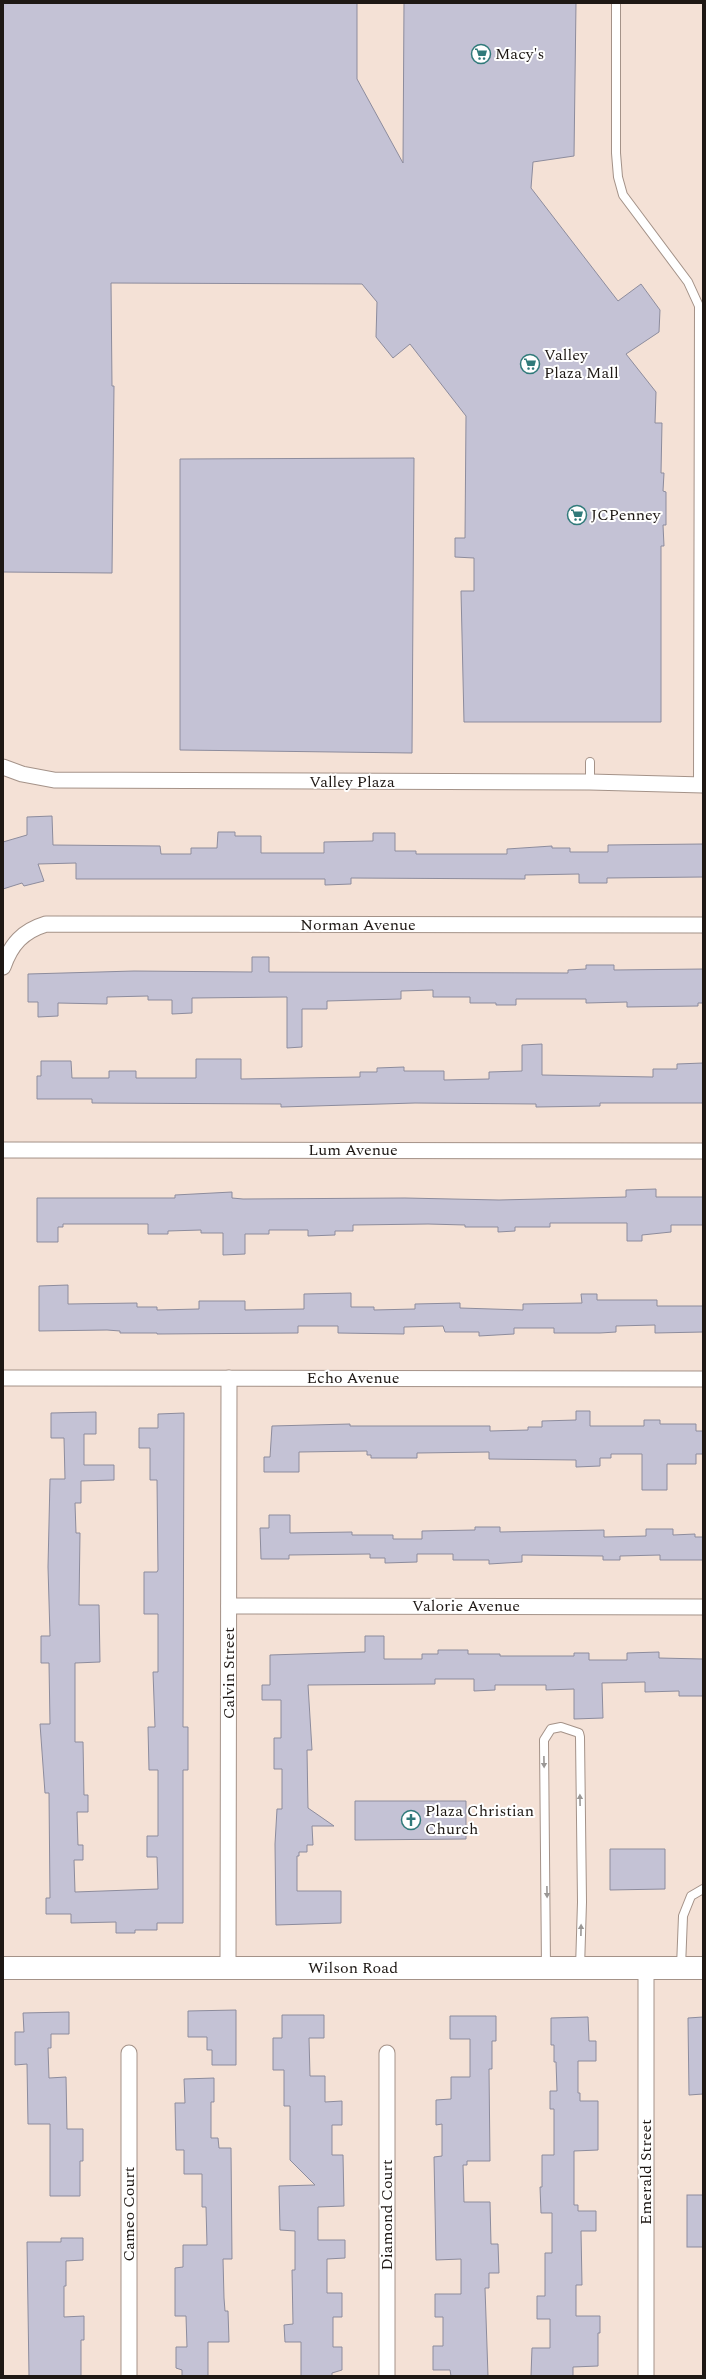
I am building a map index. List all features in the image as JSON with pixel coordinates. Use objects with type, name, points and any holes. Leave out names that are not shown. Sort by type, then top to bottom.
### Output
[{"type":"street","name":"Valley Plaza","points":[[3,767],[22,774],[54,780],[590,782],[701,785]]},
{"type":"street","name":"Norman Avenue","points":[[3,967],[8,952],[18,939],[33,929],[46,924],[703,925]]},
{"type":"street","name":"Lum Avenue","points":[[3,1150],[703,1151]]},
{"type":"street","name":"Echo Avenue","points":[[3,1378],[703,1379]]},
{"type":"street","name":"Calvin Street","points":[[228,1968],[229,1378]]},
{"type":"street","name":"Valorie Avenue","points":[[229,1606],[703,1607]]},
{"type":"street","name":"Wilson Road","points":[[3,1968],[703,1968]]},
{"type":"street","name":"Emerald Street","points":[[646,1969],[646,2376]]},
{"type":"street","name":"Cameo Court","points":[[129,2053],[129,2376]]},
{"type":"street","name":"Diamond Court","points":[[387,2053],[387,2376]]},
{"type":"lane","points":[[616,3],[616,153],[618,177],[623,195],[688,282],[699,306],[701,785]]},
{"type":"lane","points":[[590,762],[590,782]]},
{"type":"lane","points":[[546,1969],[544,1740],[551,1730],[560,1727],[579,1733],[580,1737],[582,1902],[580,1969]]},
{"type":"lane","points":[[681,1968],[683,1916],[691,1896],[703,1888]]},
{"type":"building","name":"Valley Plaza Mall","points":[[3,3],[357,3],[357,79],[403,163],[404,3],[576,3],[574,156],[533,162],[531,188],[618,301],[641,284],[660,310],[659,332],[626,354],[656,392],[655,423],[662,423],[661,473],[664,473],[663,491],[666,492],[666,525],[663,525],[664,546],[661,546],[661,722],[464,722],[461,591],[474,591],[474,558],[455,557],[455,538],[465,538],[466,416],[410,344],[393,358],[376,337],[377,302],[362,284],[111,283],[112,386],[114,386],[112,573],[3,572]]},
{"type":"building","points":[[414,458],[412,753],[180,750],[180,459]]},
{"type":"building","points":[[52,816],[53,845],[160,846],[161,854],[191,854],[191,848],[217,848],[218,832],[235,832],[235,836],[261,836],[261,853],[324,853],[324,842],[373,841],[373,833],[395,833],[395,851],[416,851],[416,854],[507,854],[507,849],[552,846],[552,848],[570,848],[570,852],[608,852],[608,845],[703,844],[703,877],[607,878],[607,883],[579,883],[579,874],[525,875],[525,879],[351,878],[351,884],[325,885],[325,879],[76,879],[76,863],[38,864],[44,881],[24,886],[22,883],[3,889],[3,842],[27,835],[27,817]]},
{"type":"building","points":[[252,957],[269,957],[269,972],[568,973],[568,970],[586,969],[586,965],[614,965],[614,970],[703,969],[703,1003],[698,1003],[698,1006],[627,1007],[627,1002],[586,1003],[586,999],[516,999],[516,1005],[496,1005],[496,1003],[470,1003],[470,997],[433,997],[433,990],[401,991],[401,999],[327,1001],[327,1009],[302,1009],[302,1047],[287,1048],[287,997],[192,998],[192,1013],[172,1014],[172,1000],[148,1000],[148,996],[107,997],[107,1004],[58,1003],[58,1016],[38,1017],[38,1002],[28,1002],[28,974],[134,971],[252,972]]},
{"type":"building","points":[[542,1044],[542,1075],[653,1077],[653,1069],[677,1069],[677,1064],[703,1063],[703,1103],[600,1103],[600,1106],[536,1107],[536,1104],[415,1103],[281,1107],[281,1104],[92,1103],[92,1099],[37,1099],[37,1076],[41,1076],[41,1061],[71,1061],[72,1078],[109,1078],[109,1071],[136,1071],[136,1078],[196,1078],[196,1059],[241,1059],[241,1079],[360,1077],[360,1072],[377,1072],[377,1068],[404,1067],[404,1071],[444,1071],[444,1080],[489,1079],[489,1072],[522,1071],[522,1045]]},
{"type":"building","points":[[656,1189],[656,1197],[703,1197],[703,1225],[671,1225],[671,1232],[642,1235],[642,1241],[627,1241],[627,1223],[550,1223],[550,1227],[515,1227],[515,1231],[498,1232],[498,1227],[465,1227],[465,1225],[353,1225],[353,1231],[335,1231],[335,1235],[308,1236],[308,1230],[269,1230],[269,1234],[245,1234],[245,1254],[223,1255],[223,1233],[201,1233],[201,1230],[168,1231],[168,1234],[148,1234],[148,1224],[63,1224],[63,1227],[58,1227],[58,1242],[37,1242],[37,1198],[175,1198],[175,1195],[232,1192],[232,1198],[243,1199],[405,1198],[499,1200],[626,1197],[626,1190]]},
{"type":"building","points":[[68,1285],[68,1304],[137,1303],[137,1307],[157,1307],[157,1310],[199,1309],[199,1301],[245,1301],[245,1310],[304,1309],[304,1294],[351,1293],[351,1307],[374,1307],[374,1310],[415,1309],[415,1304],[460,1303],[460,1308],[523,1310],[523,1304],[582,1303],[581,1294],[597,1294],[597,1300],[657,1300],[657,1306],[703,1306],[703,1332],[655,1333],[655,1325],[616,1326],[616,1332],[600,1333],[554,1333],[554,1328],[514,1328],[514,1334],[479,1336],[479,1332],[445,1332],[443,1326],[404,1327],[404,1334],[338,1333],[338,1326],[298,1326],[298,1333],[157,1334],[120,1333],[120,1331],[107,1330],[39,1331],[39,1286]]},
{"type":"building","points":[[576,1411],[590,1411],[590,1426],[644,1426],[644,1420],[660,1420],[660,1424],[696,1424],[696,1431],[703,1431],[703,1454],[696,1454],[696,1464],[667,1464],[667,1490],[642,1490],[642,1454],[611,1454],[611,1458],[600,1458],[600,1466],[576,1467],[576,1460],[489,1459],[489,1452],[417,1453],[417,1458],[371,1458],[371,1455],[367,1455],[367,1451],[299,1452],[299,1472],[264,1472],[264,1457],[270,1457],[272,1426],[350,1424],[350,1426],[490,1426],[490,1431],[528,1430],[528,1427],[542,1427],[542,1421],[576,1420]]},
{"type":"building","points":[[96,1412],[96,1434],[84,1434],[84,1465],[114,1465],[114,1480],[81,1481],[81,1503],[75,1503],[76,1533],[80,1533],[79,1605],[99,1605],[100,1662],[75,1663],[75,1742],[83,1742],[84,1795],[88,1795],[88,1812],[77,1812],[78,1845],[83,1845],[83,1860],[74,1860],[75,1892],[158,1889],[157,1857],[147,1857],[147,1836],[158,1836],[158,1770],[149,1770],[148,1727],[155,1727],[153,1672],[158,1672],[158,1614],[144,1614],[144,1572],[157,1572],[158,1570],[157,1480],[150,1480],[150,1448],[139,1448],[139,1428],[158,1428],[158,1414],[184,1413],[183,1727],[188,1727],[188,1770],[183,1770],[183,1923],[157,1923],[157,1930],[135,1930],[135,1933],[116,1933],[116,1922],[71,1923],[71,1914],[46,1914],[46,1898],[50,1898],[49,1793],[45,1793],[40,1724],[50,1724],[49,1663],[41,1663],[41,1636],[50,1636],[48,1567],[50,1479],[65,1479],[64,1438],[51,1438],[51,1413]]},
{"type":"building","points":[[269,1515],[290,1515],[290,1533],[352,1532],[352,1535],[393,1535],[393,1539],[422,1539],[422,1531],[475,1530],[475,1527],[500,1527],[500,1532],[604,1530],[604,1537],[646,1536],[646,1529],[673,1529],[673,1535],[695,1534],[695,1537],[703,1537],[703,1560],[660,1560],[660,1555],[620,1556],[620,1560],[603,1560],[603,1556],[522,1555],[522,1562],[489,1564],[489,1560],[453,1560],[453,1554],[417,1554],[417,1562],[385,1563],[385,1558],[370,1558],[370,1554],[289,1555],[289,1559],[261,1559],[260,1528],[269,1528]]},
{"type":"building","points":[[365,1636],[384,1636],[384,1659],[422,1659],[422,1654],[438,1654],[438,1650],[468,1650],[468,1654],[500,1654],[500,1656],[574,1656],[574,1653],[589,1653],[589,1660],[627,1660],[627,1653],[659,1652],[659,1658],[703,1659],[703,1696],[679,1696],[679,1691],[645,1692],[645,1682],[602,1683],[603,1718],[574,1719],[574,1689],[546,1690],[546,1685],[495,1685],[495,1690],[474,1691],[474,1679],[435,1679],[435,1684],[308,1685],[312,1750],[307,1750],[308,1808],[334,1826],[312,1826],[313,1845],[307,1845],[307,1852],[299,1852],[299,1856],[297,1856],[297,1891],[341,1891],[341,1923],[276,1925],[275,1844],[277,1809],[282,1809],[282,1769],[274,1769],[274,1738],[281,1738],[281,1700],[262,1700],[262,1685],[270,1685],[270,1655],[365,1652]]},
{"type":"building","name":"Plaza Christian Church","points":[[355,1801],[466,1801],[466,1839],[355,1840]]},
{"type":"building","points":[[610,1849],[665,1849],[665,1889],[610,1890]]},
{"type":"building","points":[[236,2010],[236,2065],[212,2065],[212,2050],[207,2050],[207,2037],[188,2037],[188,2011]]},
{"type":"building","points":[[69,2012],[69,2034],[51,2034],[51,2048],[48,2048],[49,2078],[66,2077],[67,2129],[83,2129],[83,2161],[80,2161],[80,2196],[50,2196],[50,2124],[28,2124],[27,2064],[15,2065],[15,2032],[24,2032],[23,2013]]},
{"type":"building","points":[[282,2015],[324,2015],[324,2038],[309,2038],[310,2076],[325,2076],[325,2102],[342,2101],[342,2125],[332,2125],[332,2155],[343,2155],[344,2206],[318,2207],[318,2240],[345,2240],[345,2258],[327,2259],[327,2293],[342,2293],[342,2317],[333,2317],[333,2347],[342,2347],[342,2370],[332,2373],[332,2376],[301,2376],[301,2342],[285,2342],[284,2325],[293,2324],[292,2270],[295,2270],[295,2231],[280,2230],[279,2186],[315,2185],[290,2160],[290,2106],[284,2106],[284,2070],[273,2070],[273,2038],[282,2038]]},
{"type":"building","points":[[450,2016],[496,2016],[496,2041],[492,2041],[492,2069],[489,2069],[490,2161],[467,2161],[467,2165],[463,2165],[464,2202],[490,2202],[491,2244],[498,2244],[499,2273],[489,2273],[489,2288],[485,2288],[488,2376],[451,2376],[450,2370],[433,2370],[433,2346],[443,2346],[443,2317],[435,2317],[435,2294],[461,2294],[461,2259],[436,2260],[434,2157],[442,2156],[442,2124],[436,2125],[436,2100],[451,2099],[451,2077],[470,2077],[470,2039],[450,2039]]},
{"type":"building","points":[[588,2017],[589,2041],[596,2041],[596,2061],[578,2061],[578,2093],[580,2093],[580,2101],[598,2101],[598,2150],[574,2151],[574,2205],[578,2205],[578,2211],[596,2211],[596,2231],[581,2231],[582,2285],[576,2285],[576,2316],[600,2316],[600,2333],[598,2333],[598,2366],[573,2367],[573,2376],[531,2376],[532,2348],[550,2348],[550,2319],[537,2319],[537,2296],[545,2296],[545,2253],[552,2253],[552,2213],[541,2213],[540,2187],[542,2187],[542,2155],[554,2155],[554,2109],[550,2109],[550,2091],[557,2091],[554,2045],[551,2045],[551,2018]]},
{"type":"building","points":[[703,2017],[703,2094],[689,2095],[688,2018]]},
{"type":"building","points":[[214,2078],[214,2102],[211,2102],[211,2138],[218,2138],[219,2148],[231,2148],[232,2259],[223,2259],[224,2298],[225,2311],[228,2311],[229,2342],[208,2342],[208,2376],[182,2376],[182,2370],[176,2368],[176,2347],[187,2347],[186,2316],[175,2316],[175,2268],[183,2267],[183,2245],[207,2245],[206,2207],[202,2207],[202,2174],[184,2174],[184,2150],[176,2150],[175,2103],[185,2103],[184,2079]]},
{"type":"building","points":[[687,2195],[703,2195],[703,2247],[687,2247]]},
{"type":"building","points":[[61,2238],[83,2238],[83,2260],[66,2261],[66,2286],[64,2286],[64,2317],[84,2316],[84,2340],[81,2340],[81,2376],[29,2376],[27,2242],[61,2242]]},
{"type":"place","name":"Macy's","points":[[481,54]]},
{"type":"place","name":"Valley Plaza Mall","points":[[530,364]]},
{"type":"place","name":"JCPenney","points":[[577,515]]},
{"type":"place","name":"Plaza Christian Church","points":[[411,1820]]}]
